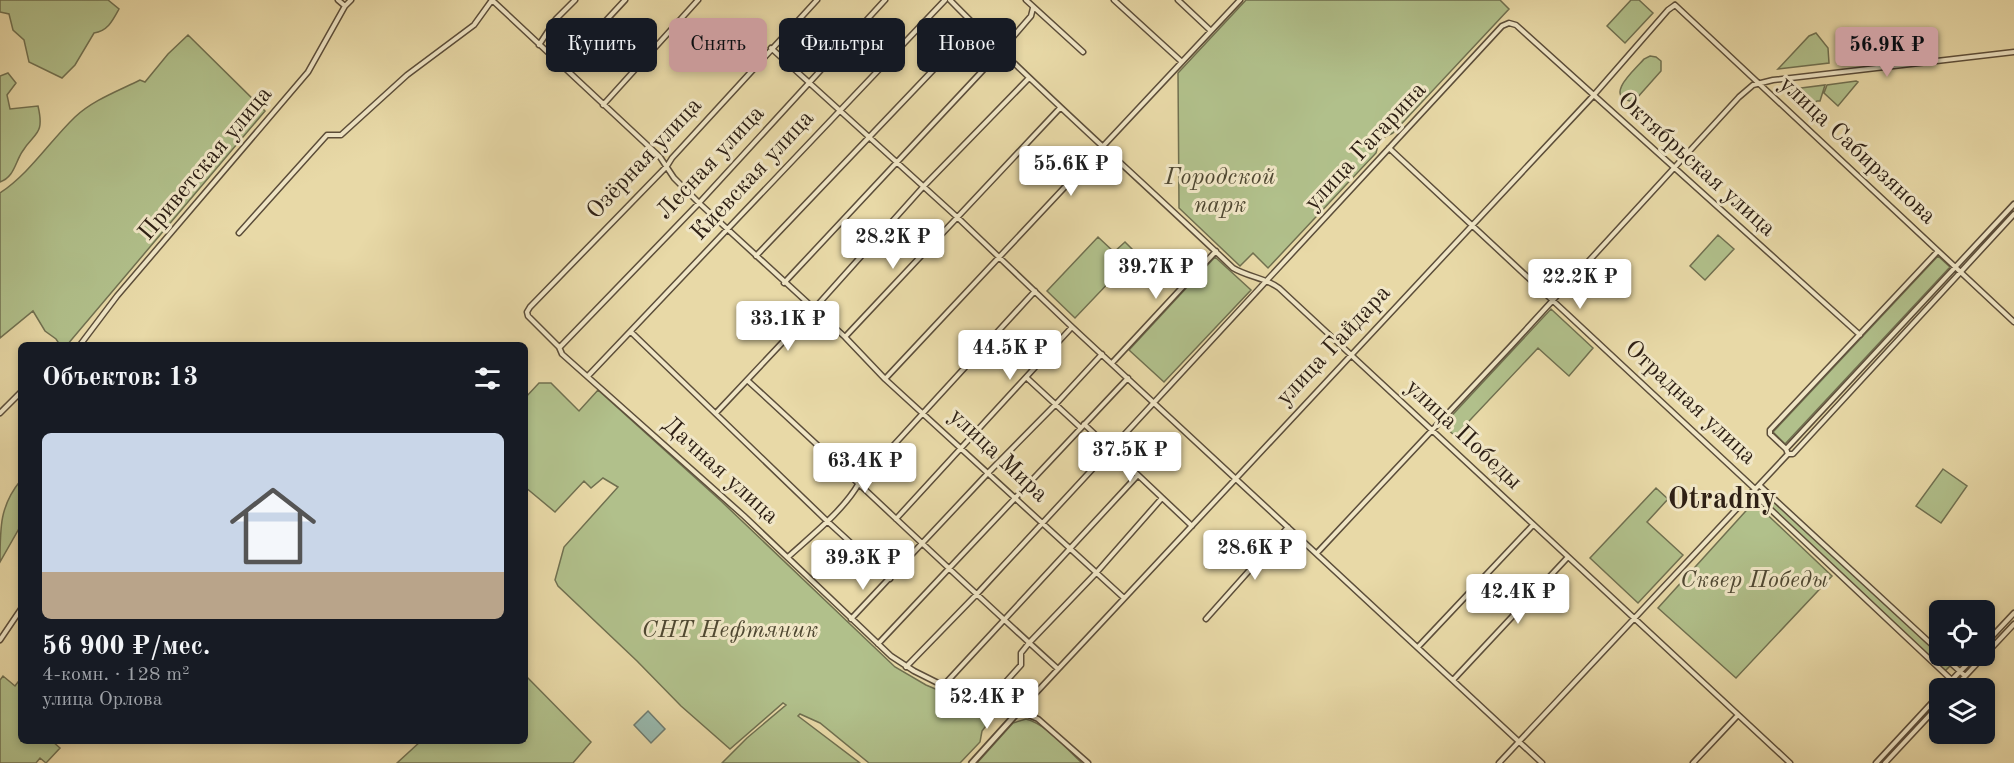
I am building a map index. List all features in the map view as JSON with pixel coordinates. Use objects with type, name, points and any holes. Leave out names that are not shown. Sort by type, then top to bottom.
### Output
[{"type":"street","points":[[338,0],[345,6]]},
{"type":"street","name":"Приветская улица","points":[[82,342],[117,296],[308,72],[345,6],[351,0]]},
{"type":"street","points":[[239,233],[327,135],[341,135],[407,75],[474,25],[492,0]]},
{"type":"street","name":"улица Мира","points":[[492,0],[546,52]]},
{"type":"street","points":[[539,45],[556,19],[575,0]]},
{"type":"street","points":[[609,18],[625,0]]},
{"type":"street","points":[[603,105],[698,0]]},
{"type":"street","name":"Озёрная улица","points":[[528,316],[527,312],[530,308],[667,166],[771,48],[817,0]]},
{"type":"street","name":"Лесная улица","points":[[559,347],[699,203],[885,0]]},
{"type":"street","name":"Киевская улица","points":[[588,376],[945,0]]},
{"type":"street","name":"улица Победы","points":[[950,0],[967,18]]},
{"type":"street","points":[[1026,0],[1083,52]]},
{"type":"street","points":[[1114,0],[1182,62]]},
{"type":"street","points":[[1178,0],[1211,31]]},
{"type":"street","points":[[885,379],[1239,0]]},
{"type":"street","name":"улица Сабирзянова","points":[[1676,3],[1758,83],[2014,322]]},
{"type":"street","name":"улица Гайдара","points":[[1019,711],[1593,96],[1676,3]]},
{"type":"street","points":[[1016,33],[1031,16],[1033,8]]},
{"type":"street","name":"Октябрьская улица","points":[[1509,23],[1516,25],[1860,335]]},
{"type":"street","name":"улица Гагарина","points":[[906,666],[976,595],[1502,26],[1509,23]]},
{"type":"street","points":[[771,48],[957,217],[1072,327],[1542,763]]},
{"type":"street","points":[[1317,553],[1739,97],[1758,83],[2014,51]]},
{"type":"street","name":"улица Победы","points":[[1016,66],[1233,268],[1245,275],[1266,280],[1279,288],[1790,763]]},
{"type":"street","name":"улица Мира","points":[[567,72],[660,157],[674,178],[699,203],[845,337],[885,379],[1124,598]]},
{"type":"street","points":[[756,256],[930,72]]},
{"type":"street","points":[[784,283],[981,72]]},
{"type":"street","points":[[716,413],[813,310],[923,187],[1029,78]]},
{"type":"street","points":[[845,337],[1060,108]]},
{"type":"street","name":"Отрадная улица","points":[[1389,148],[1755,489],[1845,580],[1950,678]]},
{"type":"street","points":[[1499,763],[1755,489],[1866,363],[2014,206]]},
{"type":"street","points":[[1938,251],[1770,430],[1770,434],[1787,451],[1793,454],[2014,214]]},
{"type":"street","points":[[1112,363],[1216,251]]},
{"type":"street","points":[[788,557],[827,521],[923,412],[1035,291]]},
{"type":"street","name":"Дачная улица","points":[[528,316],[559,347],[562,354],[717,491],[878,644],[906,666],[974,701],[1019,711],[1038,719],[1088,763]]},
{"type":"street","points":[[896,519],[1072,327]]},
{"type":"street","points":[[631,332],[890,579]]},
{"type":"street","points":[[851,619],[1102,354]]},
{"type":"street","points":[[1866,363],[1872,368]]},
{"type":"street","points":[[1027,378],[1111,450],[1192,526]]},
{"type":"street","points":[[878,644],[1128,378]]},
{"type":"street","points":[[747,380],[1058,669]]},
{"type":"street","points":[[0,413],[18,395]]},
{"type":"street","points":[[943,686],[1138,475]]},
{"type":"street","name":"Отрадная улица","points":[[1755,489],[1929,642]]},
{"type":"street","points":[[992,705],[994,695],[1021,665],[1021,653],[1029,643],[1097,572],[1162,498]]},
{"type":"street","points":[[1418,647],[1533,525]]},
{"type":"street","points":[[1206,619],[1288,527]]},
{"type":"street","points":[[1454,680],[1568,557]]},
{"type":"street","points":[[1845,580],[1852,572]]},
{"type":"street","points":[[0,640],[18,613]]},
{"type":"street","points":[[1995,633],[2014,613]]},
{"type":"street","points":[[1954,666],[1965,676],[2014,624]]},
{"type":"street","points":[[1954,678],[1965,666]]},
{"type":"street","points":[[1876,763],[1929,706]]},
{"type":"street","points":[[972,763],[1019,711]]},
{"type":"street","points":[[1693,763],[1738,715]]},
{"type":"street","points":[[1886,763],[1929,716]]},
{"type":"green space","points":[[0,0],[108,0],[119,9],[106,27],[94,33],[75,65],[62,78],[29,62],[24,40],[13,30],[9,14],[0,12]]},
{"type":"green space","name":"Городской парк","points":[[1246,0],[1500,0],[1509,9],[1393,133],[1381,140],[1376,153],[1268,268],[1253,253],[1240,266],[1179,208],[1178,73]]},
{"type":"green space","points":[[1631,0],[1639,0],[1653,13],[1625,43],[1607,26]]},
{"type":"green space","points":[[1816,33],[1828,48],[1829,63],[1778,69],[1809,36]]},
{"type":"green space","points":[[188,35],[265,111],[70,342],[58,342],[45,331],[33,311],[0,338],[0,193],[21,176],[82,111],[106,96],[140,80],[145,82],[168,54]]},
{"type":"green space","points":[[1650,56],[1661,61],[1661,71],[1636,99],[1630,101],[1623,98],[1620,93],[1624,82],[1644,59]]},
{"type":"green space","points":[[8,73],[16,83],[7,95],[10,109],[38,106],[40,123],[37,133],[22,152],[11,173],[0,182],[0,76]]},
{"type":"green space","points":[[1858,82],[1838,106],[1824,93],[1827,85]]},
{"type":"green space","points":[[1825,85],[1820,101],[1807,110],[1785,90]]},
{"type":"green space","points":[[1718,235],[1734,249],[1705,280],[1690,266]]},
{"type":"green space","points":[[1098,237],[1114,252],[1125,242],[1133,250],[1128,255],[1135,262],[1118,279],[1115,276],[1075,318],[1047,291]]},
{"type":"green space","points":[[1938,256],[1950,267],[1785,444],[1773,432]]},
{"type":"green space","points":[[1215,257],[1251,290],[1164,382],[1129,350]]},
{"type":"green space","points":[[1551,309],[1593,348],[1569,376],[1538,348],[1455,436],[1443,425]]},
{"type":"green space","name":"СНТ Нефтяник","points":[[539,383],[551,383],[579,411],[598,390],[721,501],[895,667],[926,685],[995,714],[982,731],[980,742],[960,763],[869,763],[820,723],[800,714],[798,716],[860,763],[722,763],[786,705],[783,703],[730,749],[681,706],[558,586],[555,580],[564,547],[618,487],[603,478],[591,488],[584,481],[555,512],[528,490],[528,395]]},
{"type":"green space","points":[[1943,469],[1967,486],[1941,523],[1916,506]]},
{"type":"green space","points":[[18,484],[18,530],[0,562],[3,517]]},
{"type":"green space","points":[[1656,488],[1668,499],[1647,522],[1683,555],[1638,603],[1590,558]]},
{"type":"green space","points":[[1765,492],[1929,645],[1929,656],[1760,498]]},
{"type":"green space","name":"Сквер Победы","points":[[1754,502],[1832,576],[1736,678],[1658,608]]},
{"type":"green space","points":[[1940,666],[1950,666],[1945,671]]},
{"type":"green space","points":[[3,676],[15,686],[18,682],[18,744],[55,744],[60,748],[46,763],[40,758],[36,763],[0,763],[0,680]]},
{"type":"green space","points":[[528,678],[591,742],[573,763],[397,763],[418,744],[528,744]]},
{"type":"green space","points":[[1026,719],[1042,726],[1082,763],[977,763],[1013,723]]},
{"type":"water","points":[[648,711],[665,729],[651,743],[634,725]]},
{"type":"district","name":"Otradny","points":[[1722,500]]}]
